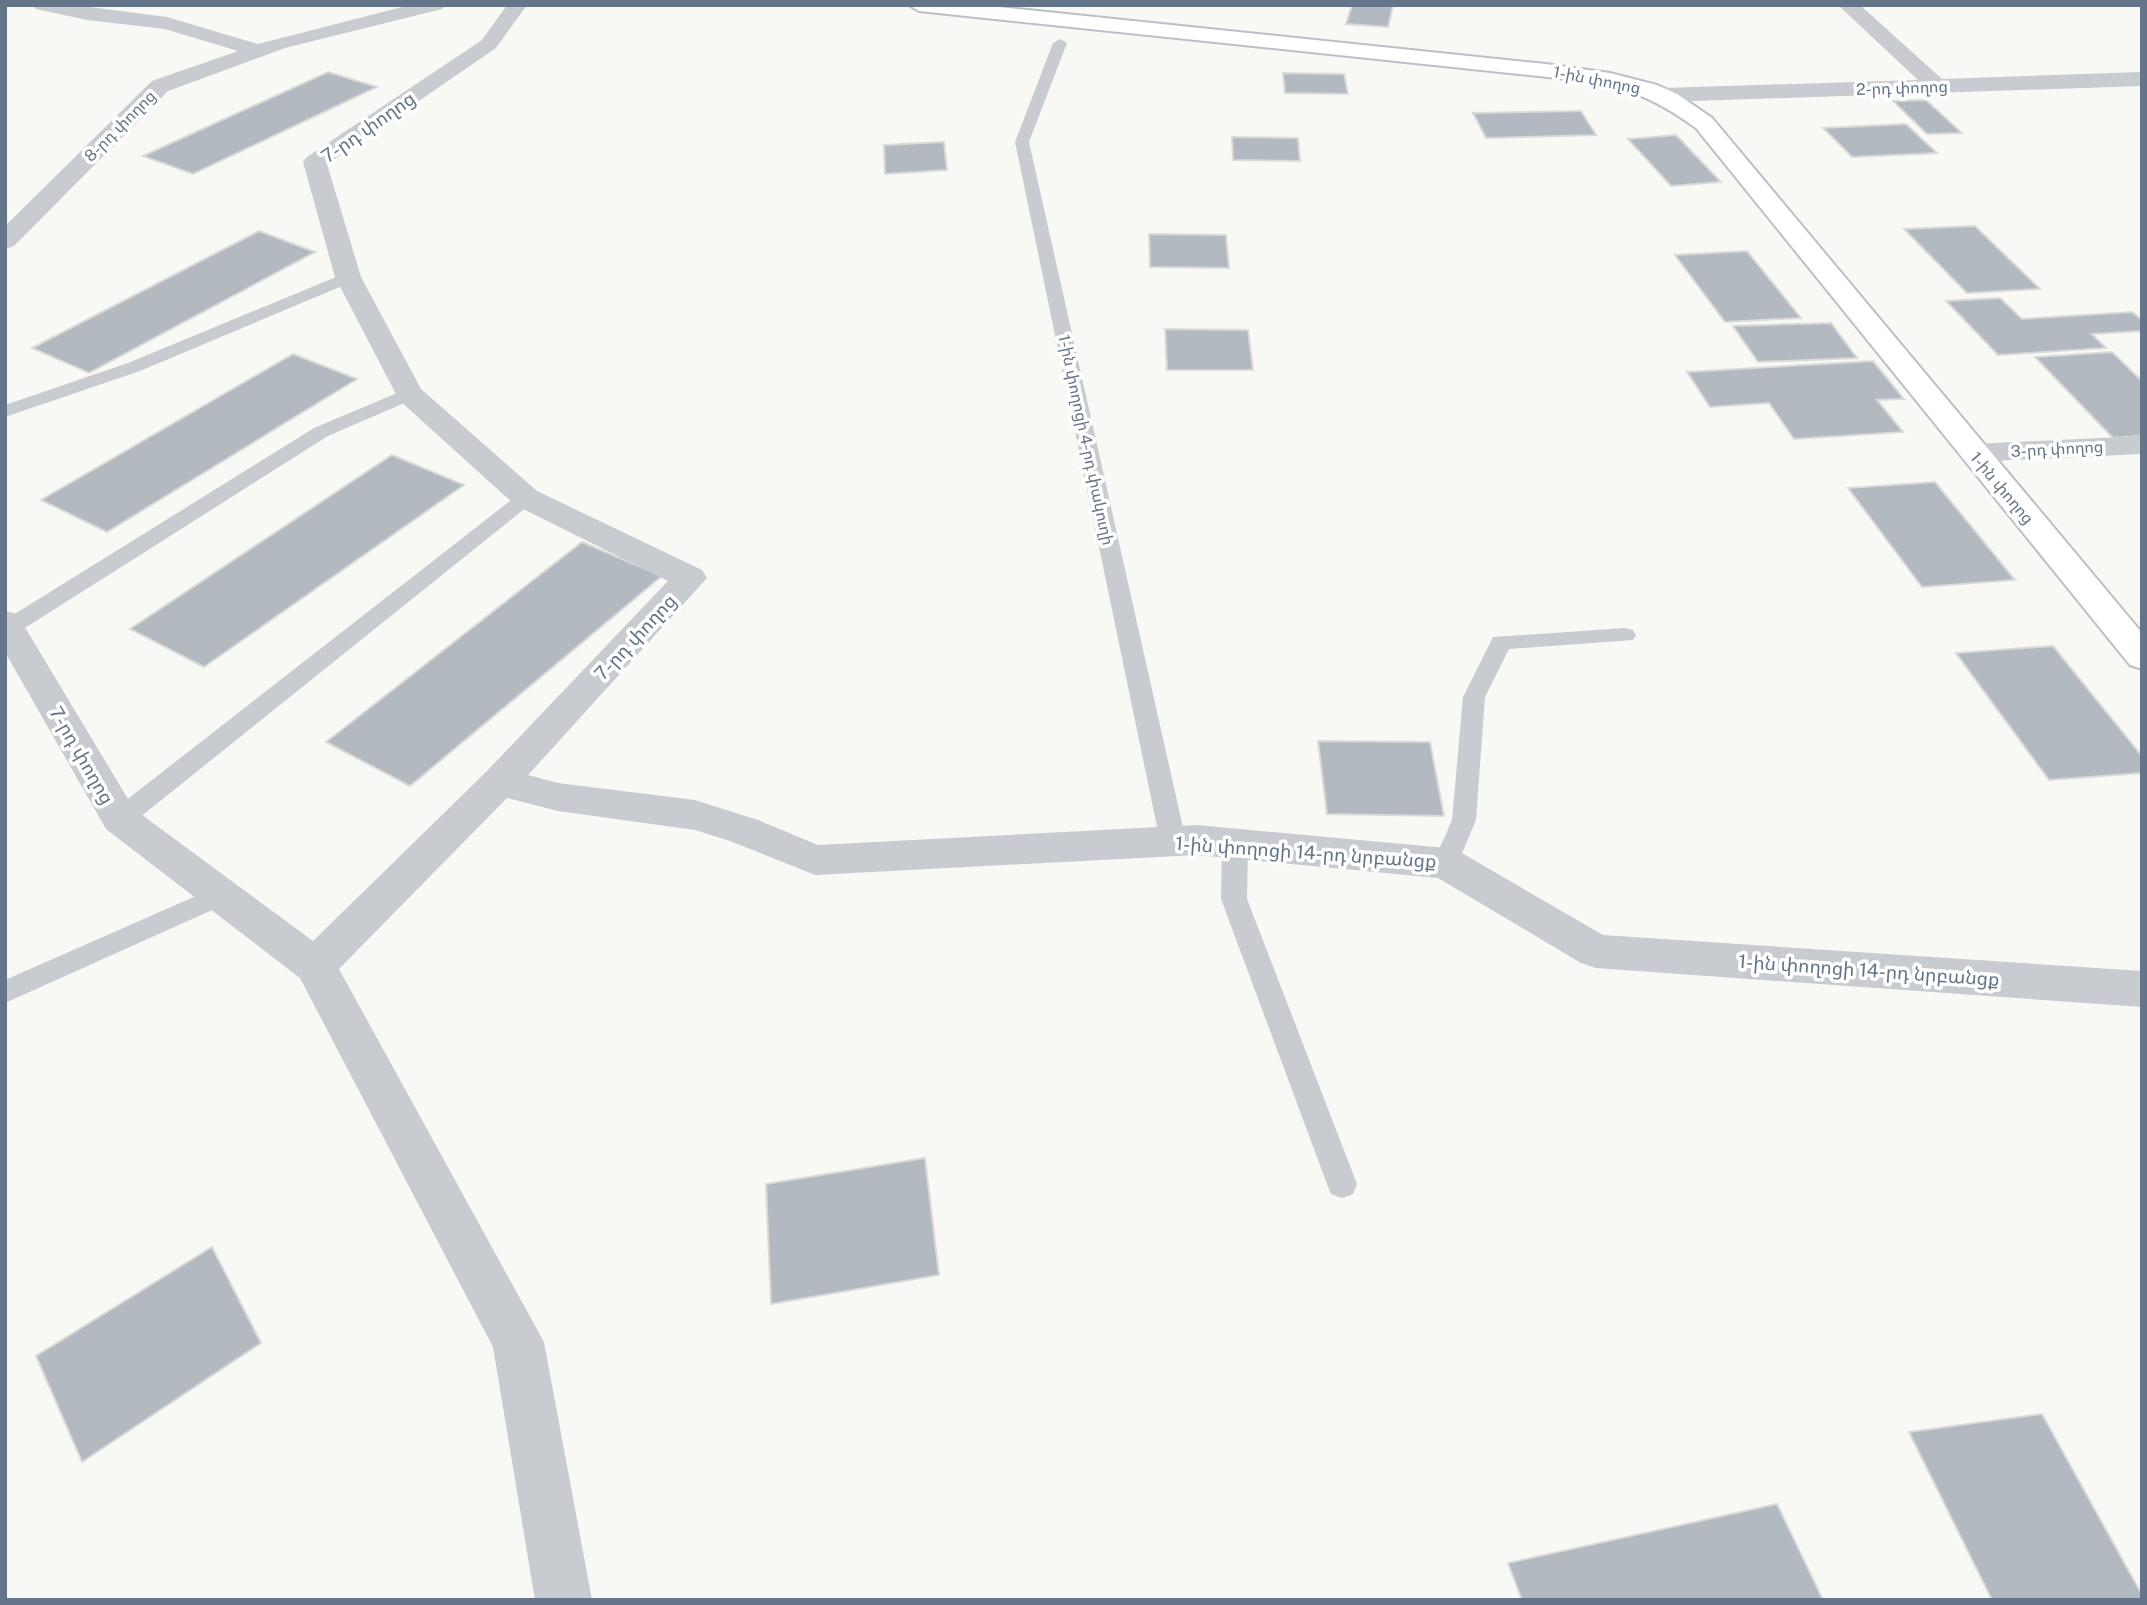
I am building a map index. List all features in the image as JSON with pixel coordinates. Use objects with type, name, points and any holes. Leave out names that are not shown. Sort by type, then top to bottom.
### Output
[{"type":"main road","name":"1-ին փողոց","points":[[919,5],[1509,66],[1589,76],[1663,95],[1704,124],[2142,657]]},
{"type":"street","points":[[43,5],[87,14],[167,23],[259,51]]},
{"type":"street","name":"8-րդ փողոց","points":[[5,241],[160,86],[259,51],[435,5]]},
{"type":"street","name":"7-րդ փողոց","points":[[7,625],[120,819],[315,966],[499,782],[690,578],[526,498],[409,394],[348,277],[315,162],[489,44],[517,5]]},
{"type":"street","points":[[1848,5],[1938,87]]},
{"type":"street","name":"2-րդ փողոց","points":[[1663,95],[2142,79]]},
{"type":"street","name":"3-րդ փողոց","points":[[1973,453],[2142,444]]},
{"type":"street","name":"1-ին փողոցի 14-րդ նրբանցք","points":[[499,782],[558,797],[695,815],[744,830],[815,860],[1197,840],[1446,863],[1596,951],[2142,989]]},
{"type":"street","points":[[315,966],[518,1342],[564,1600]]},
{"type":"lane","name":"1-ին փողոցի 4-րդ փակուղի","points":[[1060,43],[1022,142],[1173,841]]},
{"type":"lane","points":[[5,411],[134,367],[348,277]]},
{"type":"lane","points":[[7,625],[321,432],[409,394]]},
{"type":"lane","points":[[120,819],[526,498]]},
{"type":"lane","points":[[1446,863],[1464,820],[1474,697],[1501,642],[1625,635]]},
{"type":"lane","points":[[1235,844],[1234,899],[1342,1184]]},
{"type":"lane","points":[[5,992],[221,895]]},
{"type":"building","points":[[1352,5],[1393,6],[1388,27],[1346,24]]},
{"type":"building","points":[[328,72],[377,87],[193,174],[143,156]]},
{"type":"building","points":[[1283,73],[1344,74],[1348,94],[1285,93]]},
{"type":"building","points":[[1926,100],[1962,133],[1927,134],[1893,101]]},
{"type":"building","points":[[1581,111],[1596,135],[1486,138],[1473,113]]},
{"type":"building","points":[[1906,124],[1937,153],[1852,157],[1823,128]]},
{"type":"building","points":[[1676,135],[1721,182],[1671,186],[1628,139]]},
{"type":"building","points":[[1232,137],[1298,138],[1300,161],[1233,160]]},
{"type":"building","points":[[944,142],[947,170],[885,174],[884,145]]},
{"type":"building","points":[[1975,226],[2040,289],[1967,293],[1904,229]]},
{"type":"building","points":[[259,231],[315,252],[89,373],[32,348]]},
{"type":"building","points":[[1149,234],[1226,235],[1229,268],[1150,267]]},
{"type":"building","points":[[1747,251],[1801,318],[1725,322],[1675,255]]},
{"type":"building","points":[[2000,298],[2022,319],[2132,312],[2142,320],[2142,331],[2092,334],[2106,348],[1998,355],[1946,301]]},
{"type":"building","points":[[1831,323],[1857,358],[1758,362],[1733,326]]},
{"type":"building","points":[[1165,329],[1248,330],[1253,370],[1167,370]]},
{"type":"building","points":[[2112,352],[2142,381],[2142,436],[2113,438],[2035,357]]},
{"type":"building","points":[[293,354],[357,379],[107,532],[41,500]]},
{"type":"building","points":[[1873,361],[1904,399],[1877,400],[1903,432],[1794,439],[1769,403],[1710,407],[1687,372]]},
{"type":"building","points":[[392,455],[464,485],[204,667],[130,629]]},
{"type":"building","points":[[1935,482],[2015,580],[1922,587],[1848,488]]},
{"type":"building","points":[[582,542],[662,576],[410,786],[326,742]]},
{"type":"building","points":[[2053,646],[2142,756],[2142,773],[2049,780],[1956,653]]},
{"type":"building","points":[[1318,741],[1430,742],[1444,816],[1327,814]]},
{"type":"building","points":[[925,1158],[939,1275],[771,1304],[766,1184]]},
{"type":"building","points":[[212,1247],[261,1343],[82,1462],[36,1356]]},
{"type":"building","points":[[2042,1414],[2142,1595],[2142,1600],[1992,1600],[1909,1432]]},
{"type":"building","points":[[1777,1504],[1823,1600],[1522,1600],[1508,1563]]}]
